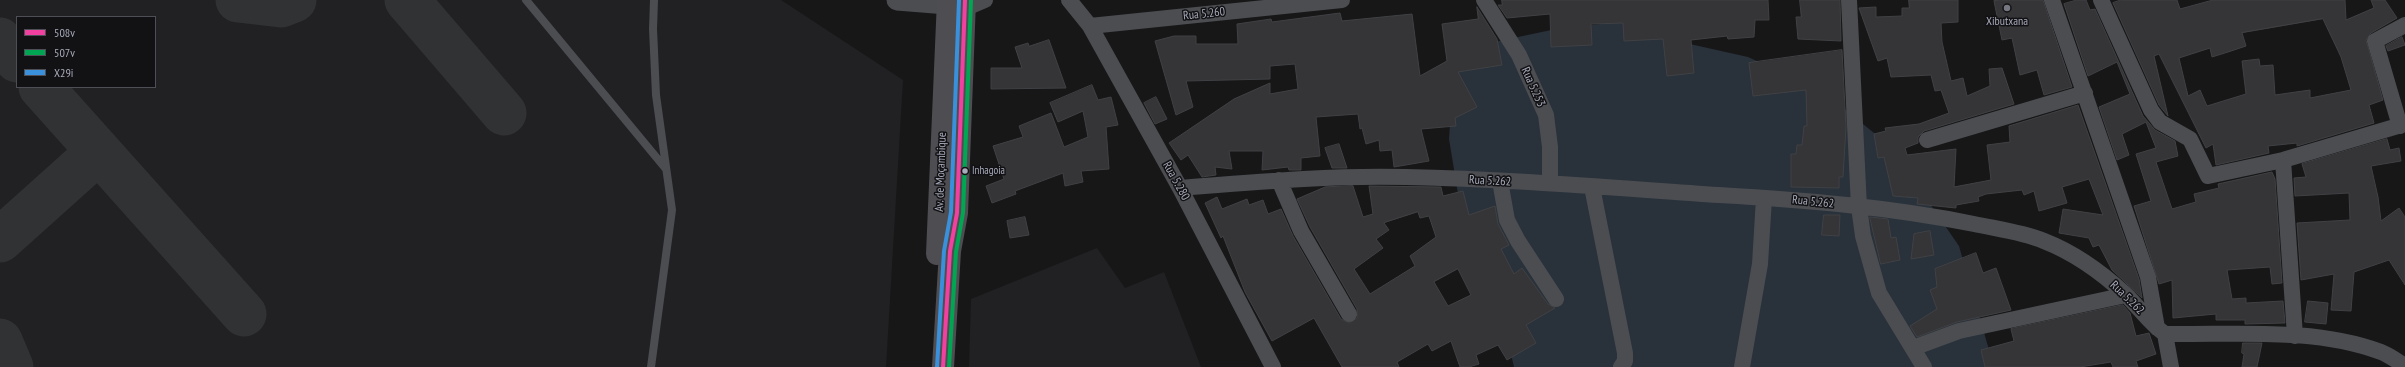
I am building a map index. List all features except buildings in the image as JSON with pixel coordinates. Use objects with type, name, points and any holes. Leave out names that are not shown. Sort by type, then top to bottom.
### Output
[{"type":"highway","name":"Av. de Moçambique","points":[[931,367],[940,206],[956,3]]},
{"type":"highway","name":"Av. de Moçambique","points":[[943,367],[950,252],[957,213],[956,3]]},
{"type":"street","points":[[897,0],[956,3],[985,0]]},
{"type":"street","name":"Rua 5.280","points":[[1069,0],[1090,26],[1180,188],[1272,367]]},
{"type":"street","name":"Rua 5.260","points":[[1090,26],[1342,0]]},
{"type":"street","name":"Rua 5.253","points":[[1484,0],[1519,56],[1546,115],[1550,147],[1550,184]]},
{"type":"street","points":[[1849,0],[1859,208],[1863,236],[1878,293],[1924,367]]},
{"type":"street","points":[[2052,0],[2148,277],[2168,366]]},
{"type":"street","points":[[2101,0],[2110,23],[2151,110],[2160,122],[2190,139],[2208,176],[2283,160],[2403,125],[2375,41],[2405,25]]},
{"type":"street","points":[[1927,140],[2043,108],[2085,93]]},
{"type":"street","points":[[2283,160],[2295,336]]},
{"type":"street","name":"Rua 5.262","points":[[1180,188],[1279,180],[1405,177],[1500,181],[1764,198],[1936,216],[2042,240],[2072,254],[2093,267],[2126,295],[2161,331]]},
{"type":"street","points":[[1279,180],[1301,231],[1349,314]]},
{"type":"street","points":[[1500,181],[1507,220],[1518,241],[1556,299]]},
{"type":"street","points":[[1592,187],[1625,353],[1625,361],[1621,367]]},
{"type":"street","points":[[1742,367],[1760,264],[1764,198]]},
{"type":"street","points":[[1913,348],[1959,331],[2126,295]]},
{"type":"street","points":[[2161,331],[2295,336],[2346,342],[2383,352],[2405,366]]},
{"type":"lane","points":[[526,0],[666,170]]},
{"type":"lane","points":[[651,367],[672,210],[656,95],[653,29],[654,0]]},
{"type":"shaded area","points":[[0,0],[781,0],[903,80],[886,367],[0,367]]},
{"type":"shaded area","points":[[1628,21],[1681,42],[1748,57],[1823,91],[1891,147],[1959,246],[1994,367],[1514,367],[1492,274],[1459,200],[1449,139],[1454,60],[1480,45],[1556,29]]},
{"type":"shaded area","points":[[1097,248],[1125,288],[1164,272],[1201,367],[969,367],[971,299]]},
{"type":"taxiway","points":[[238,0],[281,5],[294,0]]},
{"type":"taxiway","points":[[407,0],[504,113]]},
{"type":"taxiway","points":[[0,40],[16,59]]},
{"type":"taxiway","points":[[42,88],[244,314]]},
{"type":"taxiway","points":[[0,240],[97,153]]},
{"type":"taxiway","points":[[0,341],[11,367]]},
{"type":"transit line","name":"X29i","points":[[937,367],[944,251],[951,212],[959,0]]},
{"type":"transit line","name":"508v","points":[[943,367],[950,251],[957,213],[965,0]]},
{"type":"transit line","name":"507v","points":[[949,367],[956,252],[963,213],[971,0]]},
{"type":"place","name":"Xibutxana","points":[[2007,8]]},
{"type":"place","name":"Inhagoia","points":[[965,171]]}]
